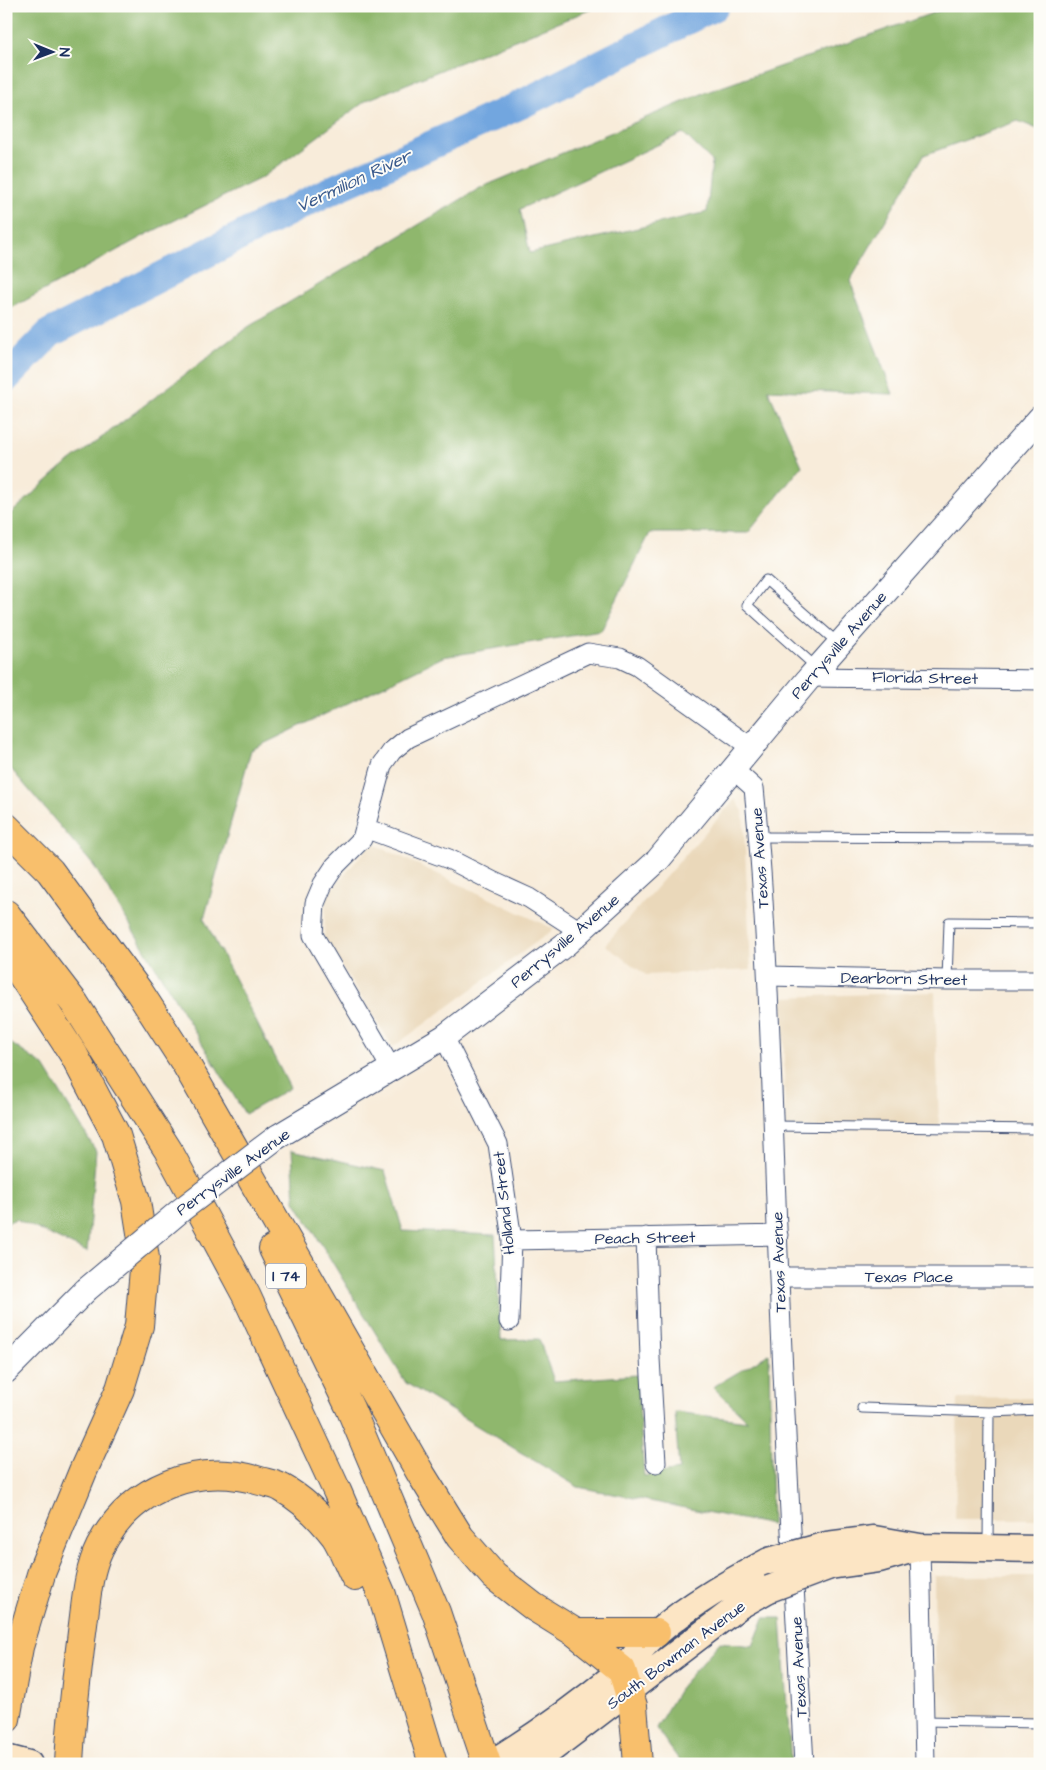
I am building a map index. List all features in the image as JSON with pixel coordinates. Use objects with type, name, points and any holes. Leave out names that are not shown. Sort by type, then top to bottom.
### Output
[{"type":"highway","points":[[6,827],[50,872],[140,993],[187,1066],[421,1474],[460,1537],[494,1576],[534,1607],[576,1633],[625,1680],[633,1706],[638,1764]]},
{"type":"highway","name":"I 74","points":[[6,827],[172,1073],[270,1242],[350,1408],[436,1612],[489,1764]]},
{"type":"highway","name":"I 74","points":[[6,914],[76,1004],[168,1150],[246,1294],[337,1491],[382,1596],[433,1764]]},
{"type":"highway","points":[[6,951],[74,1054],[116,1135],[136,1201],[144,1258],[138,1326],[120,1389],[83,1471],[42,1571],[19,1647],[6,1719]]},
{"type":"highway","points":[[69,1764],[71,1716],[89,1582],[100,1548],[120,1518],[143,1497],[176,1481],[208,1474],[245,1476],[281,1487],[308,1507],[336,1537],[416,1709]]},
{"type":"highway","points":[[576,1633],[656,1633]]},
{"type":"main road","name":"South Bowman Avenue","points":[[489,1764],[535,1754],[625,1680],[682,1647],[739,1606],[828,1556],[874,1539],[920,1547],[1040,1549]]},
{"type":"main road","name":"South Bowman Avenue","points":[[625,1680],[656,1633],[694,1605],[735,1579],[769,1561],[828,1556]]},
{"type":"main road","points":[[6,1758],[28,1764]]},
{"type":"street","name":"Perrysville Avenue","points":[[6,1371],[86,1290],[181,1210],[277,1137],[444,1037],[567,943],[658,860],[839,644],[1040,418]]},
{"type":"street","points":[[391,1068],[313,935],[314,903],[323,884],[335,866],[362,839],[382,765],[392,751],[408,738],[588,653],[620,658],[637,666],[752,748]]},
{"type":"street","name":"Florida Street","points":[[814,673],[1040,680]]},
{"type":"street","name":"Texas Avenue","points":[[734,770],[754,788],[759,837],[768,976],[779,1277],[804,1764]]},
{"type":"street","points":[[365,828],[449,859],[529,898],[580,931]]},
{"type":"street","name":"Dearborn Street","points":[[768,976],[1040,980]]},
{"type":"street","name":"Holland Street","points":[[444,1037],[498,1144],[512,1240],[509,1321]]},
{"type":"street","name":"Peach Street","points":[[512,1240],[778,1235]]},
{"type":"street","points":[[646,1238],[656,1463]]},
{"type":"street","name":"Texas Place","points":[[779,1277],[1040,1276]]},
{"type":"street","points":[[920,1547],[925,1764]]},
{"type":"lane","points":[[814,673],[747,604],[766,580],[839,644]]},
{"type":"lane","points":[[759,837],[1040,838]]},
{"type":"lane","points":[[947,980],[949,922],[1040,923]]},
{"type":"lane","points":[[774,1126],[1035,1129]]},
{"type":"lane","points":[[862,1408],[989,1412],[1040,1410]]},
{"type":"lane","points":[[988,1548],[989,1412]]},
{"type":"lane","points":[[923,1721],[1040,1723]]},
{"type":"shaded area","points":[[735,799],[743,811],[751,970],[646,975],[605,945]]},
{"type":"shaded area","points":[[372,843],[554,929],[393,1047],[324,938],[326,896]]},
{"type":"shaded area","points":[[935,992],[939,1128],[785,1127],[783,997]]},
{"type":"shaded area","points":[[1040,1398],[1040,1519],[955,1519],[958,1399]]},
{"type":"shaded area","points":[[934,1576],[1040,1576],[1040,1723],[936,1721]]},
{"type":"green space","points":[[6,6],[599,6],[367,100],[263,177],[147,234],[6,311]]},
{"type":"green space","points":[[953,6],[1040,6],[1040,130],[1018,121],[924,155],[850,281],[893,394],[768,390],[802,466],[748,533],[650,533],[601,631],[443,657],[251,750],[204,919],[290,1088],[245,1114],[94,866],[6,763],[6,518],[60,469],[248,327],[480,188],[704,93]],"holes":[[[683,133],[712,161],[707,212],[530,253],[520,209]]]},
{"type":"green space","points":[[6,1040],[44,1066],[96,1151],[87,1252],[16,1219],[6,1223]]},
{"type":"green space","points":[[292,1150],[385,1171],[403,1231],[495,1235],[501,1340],[539,1339],[554,1381],[637,1375],[644,1476],[679,1470],[675,1412],[748,1421],[713,1387],[769,1354],[772,1525],[578,1487],[406,1383],[295,1201]]},
{"type":"green space","points":[[764,1618],[781,1618],[791,1764],[682,1764],[656,1728],[681,1686],[720,1642],[753,1646]]},
{"type":"waterway","name":"Vermilion River","points":[[6,378],[50,333],[325,193],[522,104],[715,6]]}]
